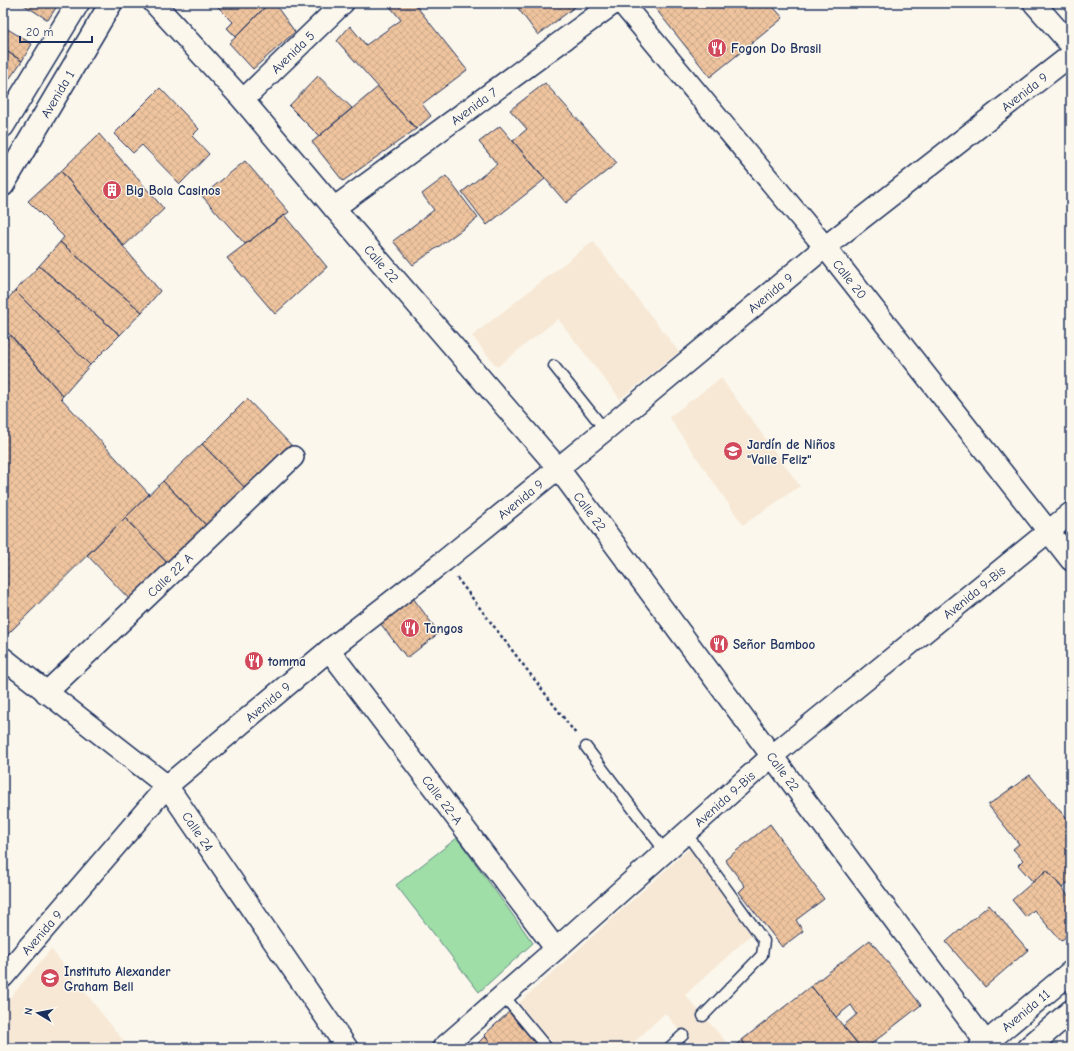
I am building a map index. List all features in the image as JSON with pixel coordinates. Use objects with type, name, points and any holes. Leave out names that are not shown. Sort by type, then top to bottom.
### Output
[{"type":"main road","points":[[3,126],[78,3]]},
{"type":"main road","name":"Avenida 1","points":[[3,185],[111,3]]},
{"type":"main road","name":"Avenida 11","points":[[985,1046],[1071,972]]},
{"type":"main road","points":[[1028,1048],[1071,1011]]},
{"type":"street","name":"Calle 22","points":[[154,3],[243,100],[558,468],[985,1046]]},
{"type":"street","name":"Avenida 5","points":[[243,100],[343,3]]},
{"type":"street","name":"Avenida 7","points":[[334,208],[614,3]]},
{"type":"street","name":"Calle 20","points":[[622,3],[825,247],[1071,560]]},
{"type":"street","points":[[1034,3],[1071,45]]},
{"type":"street","name":"Avenida 9","points":[[3,977],[167,786],[329,650],[444,561],[605,430],[825,247],[1071,54]]},
{"type":"street","name":"Calle 22 A","points":[[46,693],[293,457]]},
{"type":"street","name":"Avenida 9-Bis","points":[[443,1048],[772,756],[1071,513]]},
{"type":"street","name":"Calle 22-A","points":[[329,650],[556,949]]},
{"type":"street","name":"Calle 24","points":[[3,658],[167,786],[347,1048]]},
{"type":"lane","points":[[554,366],[605,430]]},
{"type":"lane","points":[[586,747],[665,851]]},
{"type":"lane","points":[[686,833],[764,941],[762,955],[703,1016]]},
{"type":"lane","points":[[503,995],[547,1048]]},
{"type":"lane","points":[[669,1048],[683,1035]]},
{"type":"path","points":[[444,561],[586,747]]},
{"type":"shaded area","points":[[593,241],[679,352],[620,399],[558,319],[497,367],[472,336]]},
{"type":"shaded area","name":"Jardín de Niños \"Valle Feliz\"","points":[[721,378],[800,486],[743,525],[669,417]]},
{"type":"shaded area","points":[[691,847],[754,932],[685,995],[727,1043],[721,1048],[695,1048],[665,1013],[628,1048],[556,1048],[519,1003]]},
{"type":"shaded area","name":"Instituto Alexander Graham Bell","points":[[51,949],[129,1048],[3,1048],[3,1006]]},
{"type":"green space","points":[[457,838],[533,943],[479,992],[396,885]]},
{"type":"building","points":[[21,3],[59,3],[48,20]]},
{"type":"building","points":[[214,3],[269,3],[236,37],[227,28],[233,22]]},
{"type":"building","points":[[269,3],[274,3],[295,32],[253,69],[229,43]]},
{"type":"building","points":[[387,3],[414,3],[467,70],[422,104],[431,116],[416,129],[337,41],[350,26],[366,45],[401,20]]},
{"type":"building","points":[[514,3],[580,3],[538,35]]},
{"type":"building","name":"Fogon Do Brasil","points":[[651,3],[770,3],[783,18],[710,77]]},
{"type":"building","points":[[6,28],[32,44],[22,61],[3,49],[3,33]]},
{"type":"building","points":[[3,49],[22,61],[5,85],[3,84]]},
{"type":"building","points":[[318,76],[352,108],[319,136],[289,106]]},
{"type":"building","points":[[545,83],[617,163],[566,203],[513,141],[527,129],[510,110]]},
{"type":"building","points":[[378,87],[416,129],[343,181],[312,142]]},
{"type":"building","points":[[160,88],[199,129],[192,136],[209,154],[180,184],[142,145],[133,153],[114,134]]},
{"type":"building","points":[[500,126],[545,179],[487,225],[462,192],[497,164],[479,142]]},
{"type":"building","name":"Big Bola Casinos","points":[[99,134],[164,209],[124,246],[61,171]]},
{"type":"building","points":[[245,161],[289,212],[245,244],[202,196]]},
{"type":"building","points":[[61,171],[160,291],[142,312],[60,242],[64,237],[28,201]]},
{"type":"building","points":[[446,176],[478,218],[413,265],[393,241],[434,210],[422,194]]},
{"type":"building","points":[[284,215],[327,267],[275,314],[227,258]]},
{"type":"building","points":[[60,242],[142,312],[120,335],[39,266]]},
{"type":"building","points":[[39,266],[120,335],[90,365],[15,291]]},
{"type":"building","points":[[15,291],[90,365],[63,396],[3,327],[3,304]]},
{"type":"building","points":[[11,335],[63,396],[61,398],[149,494],[4,638],[3,343]]},
{"type":"building","points":[[247,399],[292,446],[247,490],[202,444]]},
{"type":"building","points":[[202,444],[247,490],[209,528],[163,481]]},
{"type":"building","points":[[163,481],[209,528],[170,566],[125,518]]},
{"type":"building","points":[[125,518],[170,566],[132,602],[87,555]]},
{"type":"building","name":"Tangos","points":[[413,598],[439,633],[407,658],[380,623]]},
{"type":"building","points":[[1030,775],[1071,824],[1071,850],[1068,853],[1071,857],[1071,880],[1062,888],[1047,870],[1033,882],[1018,865],[1023,860],[1013,849],[1019,844],[988,805]]},
{"type":"building","points":[[770,824],[824,899],[796,920],[803,931],[782,947],[739,892],[745,886],[725,860]]},
{"type":"building","points":[[1047,870],[1071,899],[1071,932],[1061,941],[1034,910],[1026,917],[1012,900]]},
{"type":"building","points":[[989,905],[1028,950],[985,987],[946,942]]},
{"type":"building","points":[[870,940],[921,1005],[866,1048],[861,1048],[843,1026],[857,1014],[851,1005],[836,1017],[811,986]]},
{"type":"building","points":[[811,986],[861,1048],[747,1048],[742,1040]]},
{"type":"building","points":[[509,1012],[539,1048],[494,1048],[484,1035]]},
{"type":"building","points":[[485,1036],[494,1048],[473,1048]]},
{"type":"building","points":[[742,1040],[747,1048],[732,1048]]},
{"type":"place","name":"Fogon Do Brasil","points":[[717,48]]},
{"type":"place","name":"Big Bola Casinos","points":[[112,190]]},
{"type":"place","name":"Jardín de Niños \"Valle Feliz\"","points":[[733,451]]},
{"type":"place","name":"Tangos","points":[[410,628]]},
{"type":"place","name":"Señor Bamboo","points":[[719,644]]},
{"type":"place","name":"tomma","points":[[254,661]]},
{"type":"place","name":"Instituto Alexander Graham Bell","points":[[50,978]]}]
